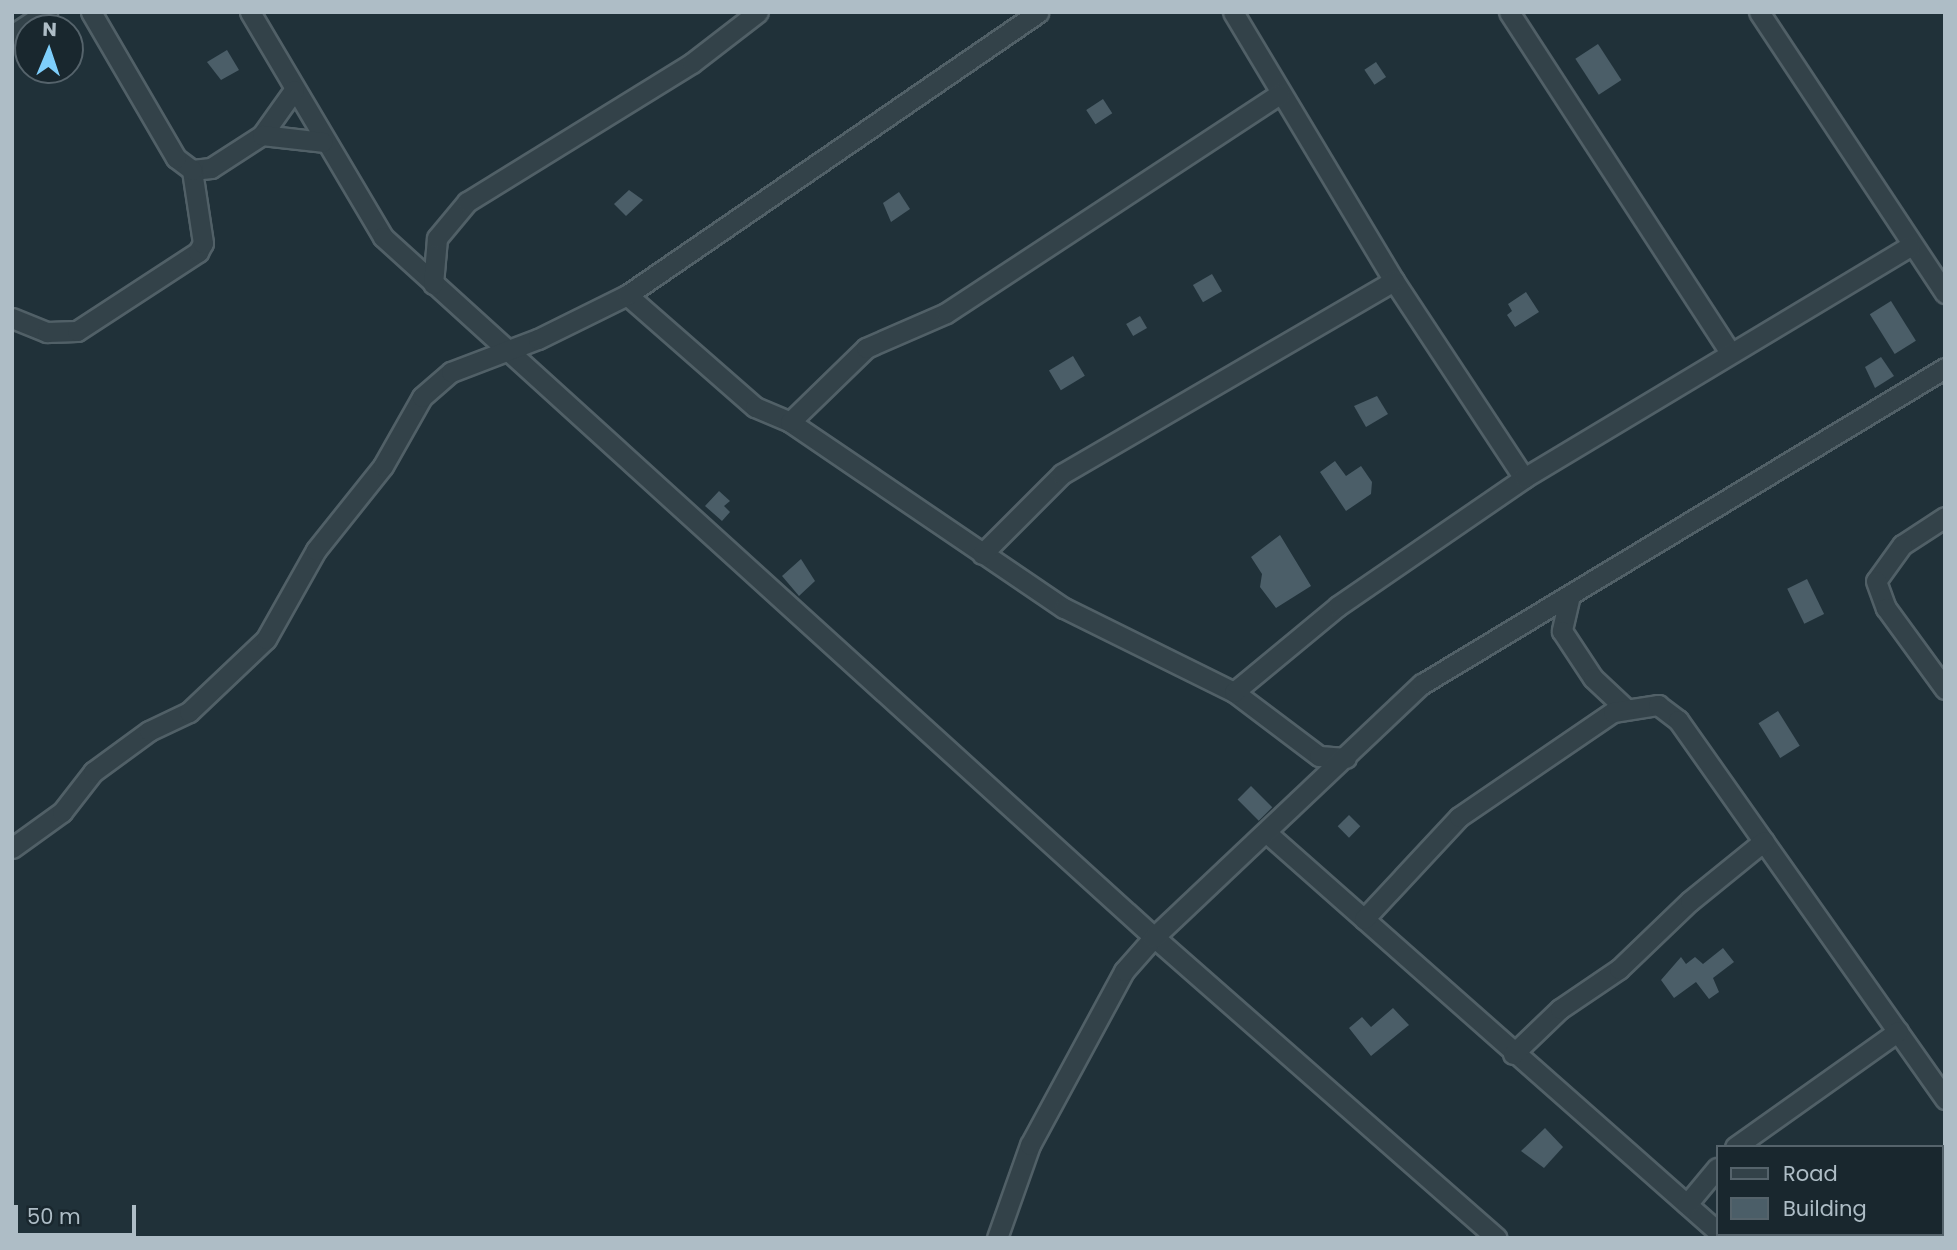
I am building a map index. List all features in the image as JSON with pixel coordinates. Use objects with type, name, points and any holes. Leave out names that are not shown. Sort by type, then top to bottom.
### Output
[{"type":"street","points":[[12,34],[47,12]]},
{"type":"street","points":[[92,12],[176,158],[192,170],[211,168],[262,135],[294,90]]},
{"type":"street","points":[[250,12],[323,142],[383,237],[503,349],[1154,937],[1497,1238]]},
{"type":"street","points":[[433,284],[437,238],[467,202],[692,63],[758,12]]},
{"type":"street","points":[[12,848],[62,812],[93,772],[149,731],[189,712],[266,639],[316,550],[383,466],[422,397],[451,372],[503,349],[538,339],[627,295],[1038,12]]},
{"type":"street","points":[[1233,12],[1279,94],[1394,281],[1524,478]]},
{"type":"street","points":[[1509,12],[1730,352]]},
{"type":"street","points":[[1759,12],[1910,246],[1945,293]]},
{"type":"street","points":[[790,422],[866,348],[946,313],[1279,94]]},
{"type":"street","points":[[262,135],[323,142]]},
{"type":"street","points":[[12,318],[47,332],[77,331],[198,252],[203,243],[192,170]]},
{"type":"street","points":[[1234,692],[1338,607],[1524,478],[1910,246]]},
{"type":"street","points":[[982,554],[1062,474],[1394,281]]},
{"type":"street","points":[[627,295],[755,407],[790,422],[1064,608],[1234,692],[1294,741],[1319,756],[1346,758]]},
{"type":"street","points":[[997,1238],[1030,1145],[1124,971],[1154,937],[1268,834],[1422,684],[1945,368]]},
{"type":"street","points":[[1945,517],[1902,545],[1876,581],[1886,608],[1945,689]]},
{"type":"street","points":[[1570,595],[1562,626],[1593,678],[1624,706]]},
{"type":"street","points":[[1516,628],[1562,626]]},
{"type":"street","points":[[1364,919],[1459,817],[1624,706],[1658,705],[1678,720],[1945,1099]]},
{"type":"street","points":[[1268,834],[1513,1054],[1716,1230]]},
{"type":"street","points":[[1513,1054],[1560,1009],[1619,969],[1690,901],[1764,841]]},
{"type":"street","points":[[1738,1145],[1898,1031]]},
{"type":"street","points":[[1687,1204],[1716,1169]]},
{"type":"building","points":[[1598,44],[1621,80],[1599,95],[1575,59]]},
{"type":"building","points":[[227,50],[239,70],[221,80],[207,62]]},
{"type":"building","points":[[1376,62],[1386,77],[1374,85],[1364,70]]},
{"type":"building","points":[[1103,99],[1112,113],[1095,124],[1086,110]]},
{"type":"building","points":[[629,190],[643,200],[626,216],[614,204]]},
{"type":"building","points":[[899,192],[910,209],[891,222],[883,203]]},
{"type":"building","points":[[1212,274],[1222,291],[1203,302],[1193,285]]},
{"type":"building","points":[[1526,292],[1539,312],[1515,327],[1507,315],[1512,311],[1508,304]]},
{"type":"building","points":[[1891,301],[1916,341],[1895,354],[1870,314]]},
{"type":"building","points":[[1140,316],[1147,328],[1133,336],[1126,324]]},
{"type":"building","points":[[1073,356],[1085,376],[1061,390],[1049,370]]},
{"type":"building","points":[[1881,357],[1894,376],[1875,388],[1865,367]]},
{"type":"building","points":[[1377,396],[1388,414],[1366,427],[1354,406]]},
{"type":"building","points":[[1335,461],[1346,476],[1361,466],[1372,482],[1371,494],[1346,511],[1320,472]]},
{"type":"building","points":[[719,491],[730,501],[724,506],[730,512],[722,521],[705,506]]},
{"type":"building","points":[[1280,535],[1311,586],[1276,608],[1260,587],[1262,574],[1251,557]]},
{"type":"building","points":[[801,559],[815,581],[799,596],[782,576]]},
{"type":"building","points":[[1807,579],[1824,614],[1804,624],[1787,589]]},
{"type":"building","points":[[1778,711],[1800,746],[1780,758],[1758,723]]},
{"type":"building","points":[[1251,786],[1272,807],[1259,821],[1238,799]]},
{"type":"building","points":[[1349,815],[1360,826],[1349,838],[1338,826]]},
{"type":"building","points":[[1723,948],[1734,962],[1713,978],[1719,992],[1709,999],[1696,982],[1674,998],[1661,980],[1681,957],[1686,964],[1695,957],[1703,964]]},
{"type":"building","points":[[1393,1008],[1409,1025],[1371,1056],[1349,1028],[1362,1017],[1371,1027]]},
{"type":"building","points":[[1545,1128],[1563,1147],[1544,1168],[1521,1151]]}]
